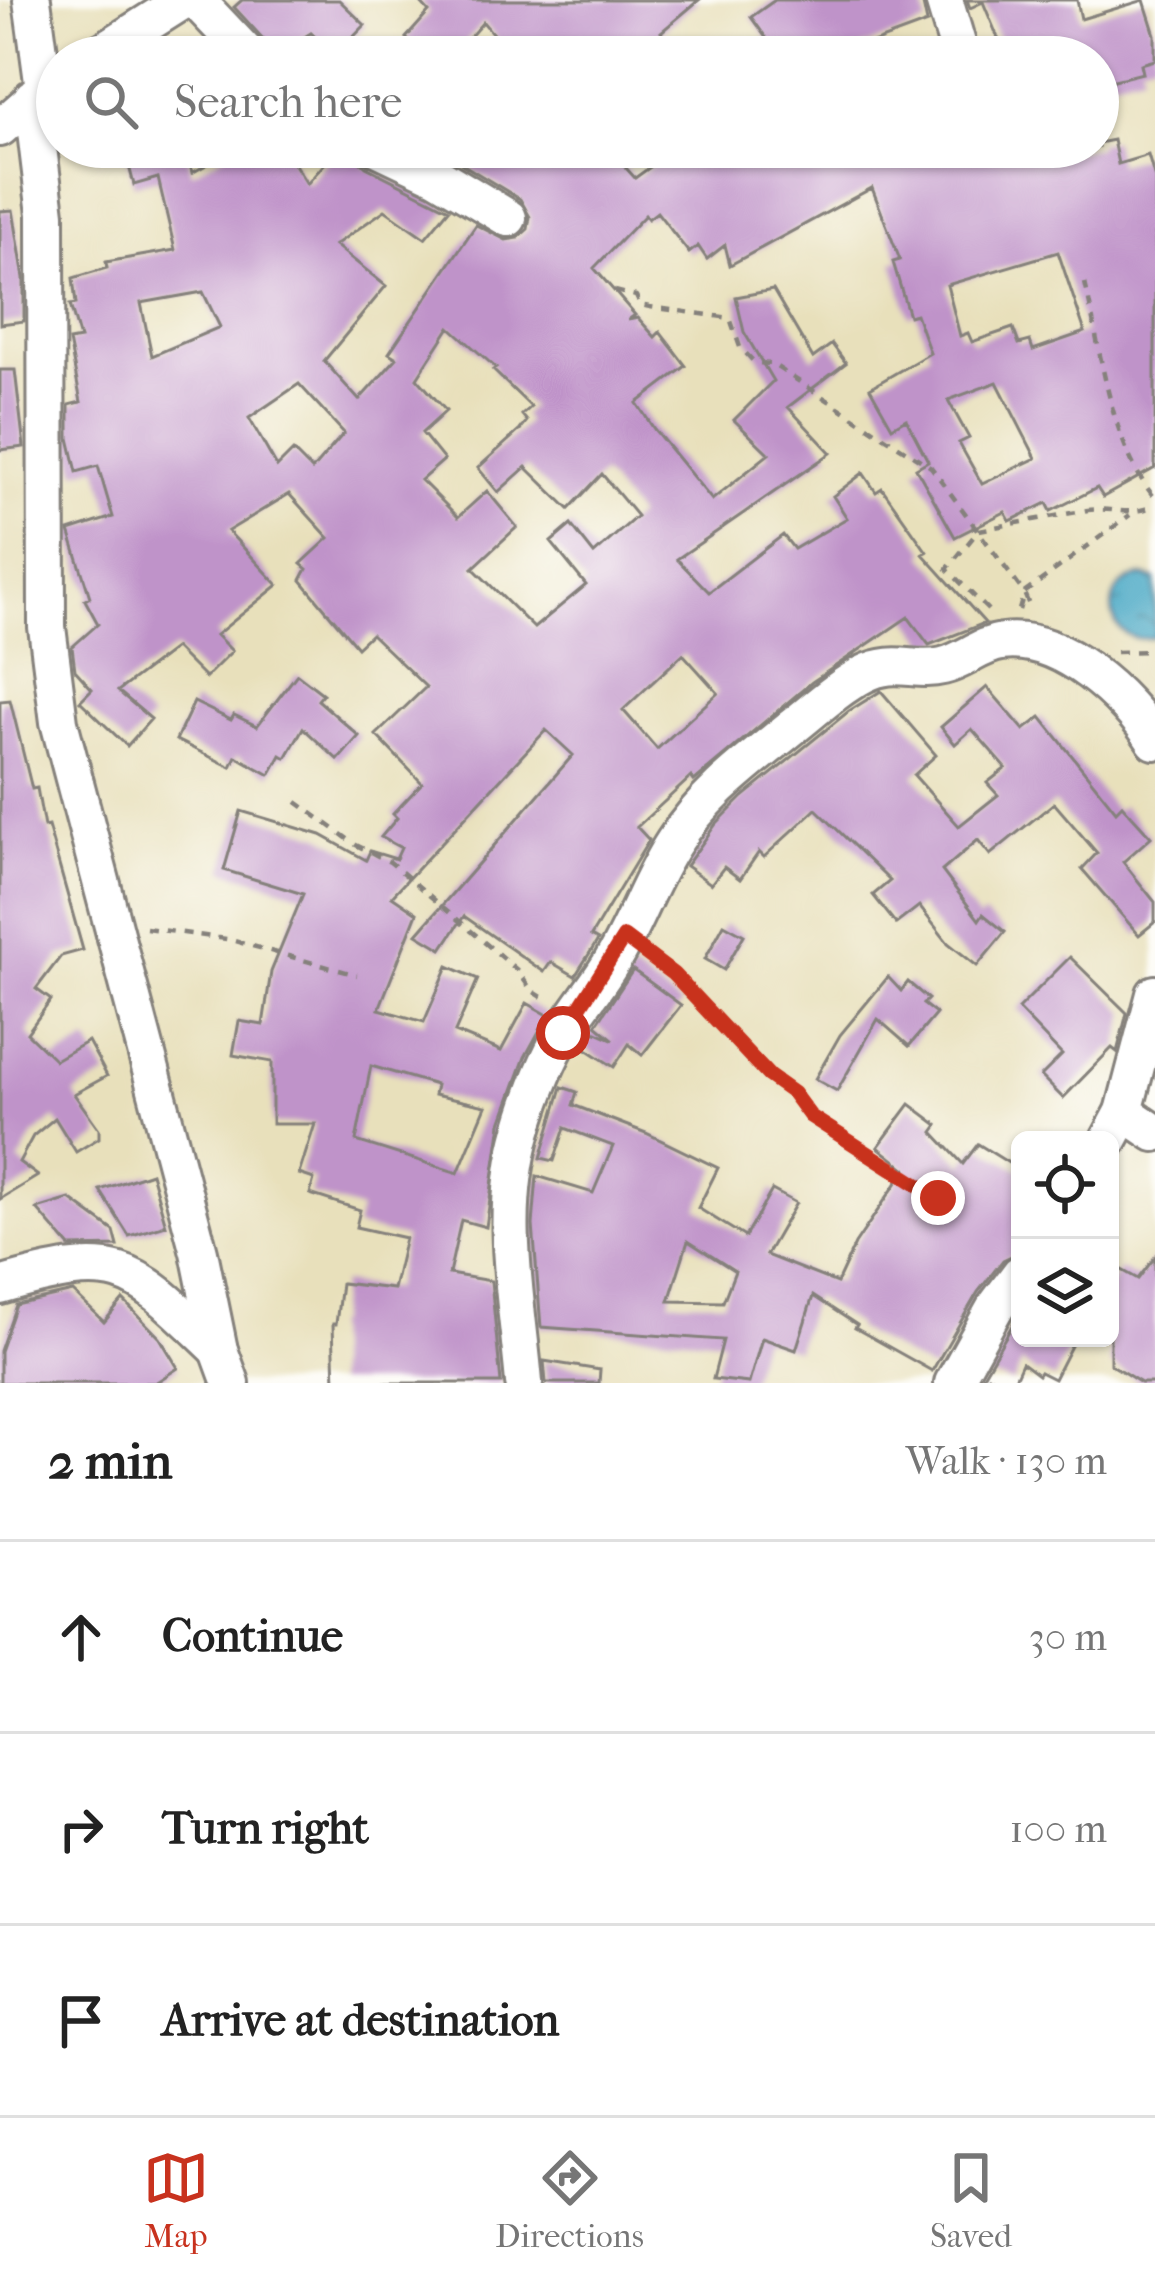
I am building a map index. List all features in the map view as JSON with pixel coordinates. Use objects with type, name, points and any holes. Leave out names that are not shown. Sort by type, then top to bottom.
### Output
[{"type":"street","points":[[32,0],[37,36]]},
{"type":"street","points":[[127,36],[184,0]]},
{"type":"street","points":[[196,0],[230,36]]},
{"type":"street","points":[[944,0],[955,36]]},
{"type":"street","points":[[0,128],[36,96]]},
{"type":"street","points":[[45,168],[49,643],[59,722],[200,1252],[225,1366]]},
{"type":"street","points":[[421,168],[508,218]]},
{"type":"street","points":[[524,1383],[509,1218],[521,1134],[540,1080],[573,1017],[624,937],[675,840],[703,804],[741,768],[865,674],[897,664],[947,665],[993,636],[1068,658],[1092,672],[1139,715],[1155,741]]},
{"type":"street","points":[[1155,994],[1116,1126],[1155,1133]]},
{"type":"street","points":[[156,1290],[200,1252]]},
{"type":"street","points":[[0,1286],[57,1270],[105,1267],[130,1275],[156,1290],[225,1366]]},
{"type":"street","points":[[953,1383],[1011,1286]]},
{"type":"path","points":[[1085,283],[1122,442],[1155,502],[1130,514],[1024,593],[1019,610],[993,636],[947,569],[980,530],[1106,508],[1130,514]]},
{"type":"path","points":[[615,291],[636,296],[640,305],[650,308],[730,318],[740,347],[755,363],[772,364],[873,432],[914,452],[942,477],[1024,593],[1033,614]]},
{"type":"path","points":[[1103,651],[1155,651]]},
{"type":"path","points":[[297,802],[356,845],[390,862],[517,970],[531,990],[573,1017]]},
{"type":"path","points":[[110,926],[176,929],[226,938],[357,974]]},
{"type":"path","points":[[624,937],[673,974],[769,1076],[793,1093],[810,1116],[938,1198]]},
{"type":"water","points":[[1142,576],[1155,579],[1155,637],[1126,634],[1113,614],[1117,591]]},
{"type":"building","points":[[242,0],[339,0],[365,25],[354,36],[261,36],[234,7]]},
{"type":"building","points":[[418,0],[699,0],[661,32],[664,36],[495,36],[483,22],[471,36],[408,36],[429,12]]},
{"type":"building","points":[[775,0],[922,0],[927,23],[892,36],[765,36],[751,17]]},
{"type":"building","points":[[967,0],[1077,0],[1081,19],[1144,0],[1155,35],[1155,60],[1141,64],[1143,73],[1119,79],[1119,36],[997,36],[983,2],[970,8]]},
{"type":"building","points":[[1148,155],[1155,179],[1155,468],[1103,497],[1097,488],[1051,511],[1047,503],[1010,521],[1005,512],[955,537],[916,468],[928,461],[906,419],[892,427],[870,388],[930,353],[916,314],[909,316],[893,262],[900,260],[872,188],[730,265],[725,245],[707,259],[698,246],[689,253],[657,212],[648,219],[645,215],[594,268],[635,315],[628,320],[638,318],[655,337],[660,332],[686,366],[637,403],[712,500],[769,454],[734,420],[773,381],[744,332],[736,297],[773,290],[813,358],[832,344],[846,363],[788,407],[831,453],[677,559],[709,592],[783,535],[794,549],[847,518],[833,496],[863,473],[876,492],[882,488],[927,552],[923,554],[985,623],[929,645],[908,617],[812,682],[694,781],[691,777],[637,827],[649,840],[591,936],[598,940],[575,976],[551,962],[544,972],[464,916],[442,949],[417,934],[573,755],[546,730],[392,896],[417,913],[379,1009],[424,1022],[448,966],[478,979],[455,1032],[501,1051],[527,1003],[548,1015],[525,1057],[501,1123],[486,1227],[461,1220],[449,1274],[491,1281],[501,1383],[335,1383],[333,1324],[341,1283],[393,1289],[405,1238],[356,1227],[360,1210],[310,1194],[314,1179],[299,1174],[315,1124],[272,1124],[272,1062],[233,1055],[239,1021],[263,1025],[271,972],[303,894],[224,870],[241,811],[321,835],[366,860],[370,851],[396,859],[401,848],[381,837],[397,818],[393,814],[422,783],[376,735],[426,687],[371,634],[357,647],[301,580],[307,569],[301,564],[329,538],[289,494],[228,531],[278,585],[216,635],[232,651],[205,678],[175,648],[118,691],[151,719],[127,746],[80,701],[92,689],[75,670],[72,647],[98,624],[85,600],[90,597],[69,531],[113,517],[98,466],[77,472],[69,438],[69,405],[81,402],[69,341],[80,339],[70,305],[76,304],[73,278],[107,268],[106,262],[175,250],[158,178],[134,185],[130,168],[191,168],[192,173],[201,168],[297,168],[307,184],[321,168],[368,168],[449,209],[425,238],[385,210],[335,245],[386,286],[324,361],[359,400],[397,358],[389,353],[476,225],[506,240],[528,229],[530,217],[520,199],[469,168],[626,168],[635,178],[649,168],[1119,168],[1119,164]],"holes":[[[1058,252],[1085,332],[1033,350],[1030,341],[1019,344],[1013,328],[972,342],[968,333],[960,336],[947,285]],[[203,292],[220,327],[152,356],[141,303]],[[450,327],[531,407],[522,415],[527,421],[520,430],[478,468],[498,492],[526,467],[569,509],[602,474],[637,516],[594,554],[571,525],[551,542],[586,585],[534,628],[473,568],[517,527],[487,491],[458,517],[421,480],[444,460],[422,433],[446,411],[417,378]],[[997,382],[1036,458],[982,484],[959,443],[969,438],[948,400]],[[299,384],[344,433],[312,470],[293,451],[277,467],[249,418]],[[683,654],[718,693],[657,749],[623,710]],[[371,1066],[436,1085],[434,1095],[486,1106],[458,1173],[356,1141]]]},
{"type":"building","points":[[13,210],[24,278],[24,321],[0,324],[0,211]]},
{"type":"building","points":[[0,370],[15,370],[24,447],[0,450]]},
{"type":"building","points":[[297,674],[323,694],[318,700],[359,736],[338,760],[303,728],[270,775],[236,756],[231,767],[176,740],[194,702],[231,720],[234,715],[257,726]]},
{"type":"building","points":[[987,687],[1024,730],[1041,717],[1116,811],[1122,805],[1151,837],[1123,862],[1155,902],[1155,922],[1139,935],[1082,869],[1097,853],[1054,803],[990,855],[978,840],[942,871],[979,920],[983,914],[1005,932],[977,966],[948,943],[919,906],[896,924],[873,895],[890,881],[816,809],[764,857],[759,852],[740,879],[724,867],[711,884],[686,866],[716,824],[743,797],[849,711],[881,691],[936,755],[914,775],[959,826],[998,795],[987,783],[1006,768],[972,729],[955,744],[941,727]]},
{"type":"building","points":[[10,700],[32,789],[37,788],[44,827],[48,826],[83,950],[61,956],[36,989],[51,1000],[27,1033],[55,1060],[88,1041],[107,1076],[74,1094],[99,1129],[99,1138],[76,1152],[55,1118],[33,1136],[19,1162],[38,1176],[0,1199],[0,701]]},
{"type":"building","points":[[724,924],[744,935],[724,970],[705,959]]},
{"type":"building","points":[[1070,957],[1127,1013],[1117,1052],[1112,1048],[1063,1098],[1041,1076],[1062,1055],[1018,1009]]},
{"type":"building","points":[[633,970],[681,1005],[642,1055],[629,1044],[614,1067],[582,1046],[592,1030],[614,1040],[596,1025]]},
{"type":"building","points":[[888,977],[901,991],[908,982],[928,999],[923,1004],[936,1014],[909,1046],[878,1019],[837,1091],[815,1079],[840,1035]]},
{"type":"building","points":[[562,1087],[577,1092],[573,1105],[718,1168],[698,1208],[745,1237],[772,1190],[796,1203],[766,1255],[837,1283],[855,1244],[906,1169],[878,1147],[910,1104],[938,1125],[933,1132],[963,1164],[978,1144],[1011,1164],[1011,1256],[978,1292],[932,1371],[855,1328],[813,1296],[796,1350],[762,1338],[749,1383],[713,1379],[723,1340],[541,1327],[533,1225],[537,1176],[593,1193],[613,1146],[565,1128],[554,1161],[541,1158]],"holes":[[[688,1241],[735,1271],[723,1302],[669,1301]]]},
{"type":"building","points":[[151,1173],[166,1225],[129,1236],[100,1190]]},
{"type":"building","points":[[70,1199],[114,1231],[118,1246],[70,1247],[37,1209]]},
{"type":"building","points":[[1155,1257],[1155,1383],[1141,1383],[1110,1364],[1110,1347],[1119,1347],[1119,1271],[1138,1279]]},
{"type":"building","points":[[73,1292],[104,1322],[123,1300],[160,1338],[178,1368],[155,1383],[0,1383],[0,1351],[16,1305]]},
{"type":"building","points":[[1011,1327],[1011,1347],[1070,1347],[1054,1379],[1022,1363],[1013,1383],[988,1376],[985,1382],[981,1379]]},
{"type":"building","points":[[544,1361],[600,1370],[599,1383],[546,1383]]},
{"type":"route","points":[[563,1033],[624,937],[673,974],[769,1076],[793,1093],[810,1116],[938,1198]]}]
